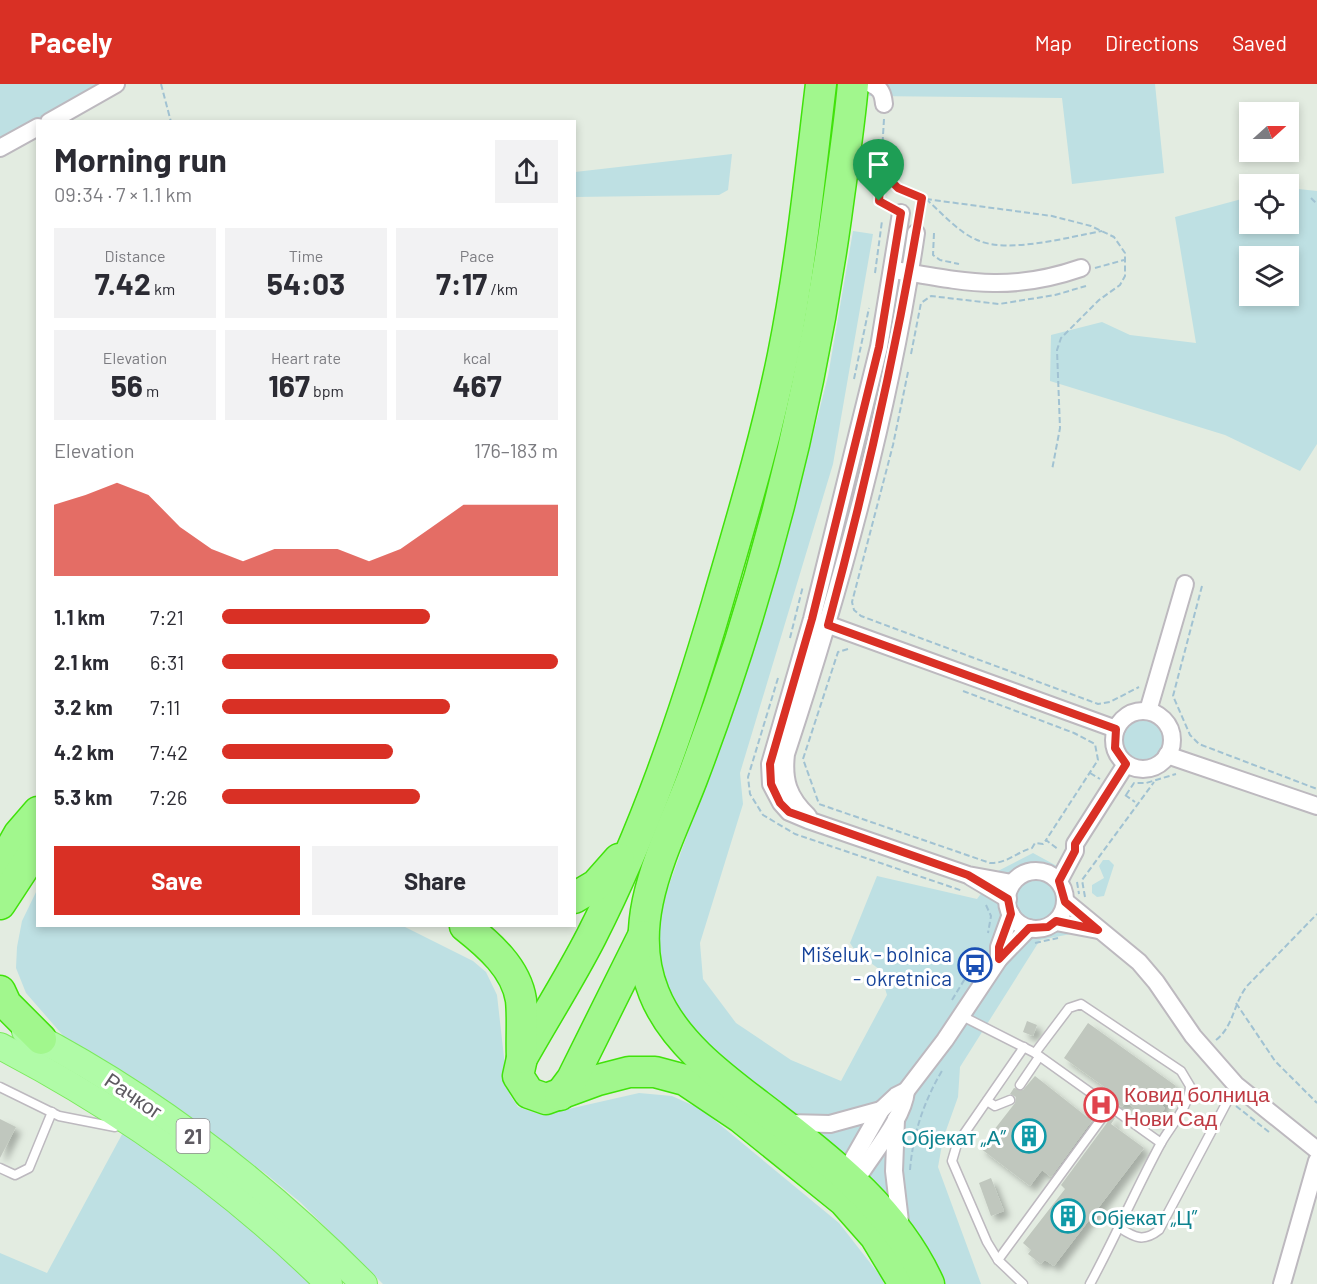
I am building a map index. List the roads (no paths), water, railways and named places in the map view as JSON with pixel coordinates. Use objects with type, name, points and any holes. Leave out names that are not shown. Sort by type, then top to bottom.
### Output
[{"type":"highway","points":[[522,1058],[591,937],[637,834],[699,665],[759,458],[794,292],[821,84]]},
{"type":"highway","points":[[560,1095],[572,1079],[643,936],[654,875],[736,658],[786,484],[824,301],[853,84]]},
{"type":"highway","points":[[0,867],[19,834],[36,814]]},
{"type":"highway","points":[[576,897],[596,885],[637,834]]},
{"type":"highway","points":[[0,904],[36,849]]},
{"type":"highway","points":[[466,927],[494,949],[512,976],[521,999],[522,1058],[518,1076],[524,1089],[540,1099],[560,1095],[598,1080],[629,1072],[655,1072],[685,1080],[843,1188],[879,1208],[901,1234],[928,1284]]},
{"type":"highway","points":[[643,936],[650,982],[661,1008],[672,1025],[703,1058],[781,1122],[843,1188],[904,1284]]},
{"type":"highway","points":[[0,991],[6,1004],[41,1039]]},
{"type":"main road","name":"Рачког","points":[[0,1018],[102,1072],[223,1158],[296,1219],[364,1284]]},
{"type":"main road","name":"Рачког","points":[[0,1046],[85,1093],[129,1121],[247,1209],[329,1284]]},
{"type":"street","points":[[53,120],[116,84]]},
{"type":"street","points":[[871,84],[878,87],[884,95],[884,104]]},
{"type":"street","points":[[0,148],[36,129]]},
{"type":"street","points":[[820,622],[879,347],[901,213]]},
{"type":"street","points":[[916,233],[910,273],[866,478],[820,622],[770,764],[771,784],[780,803],[789,812],[968,875],[1010,898],[1016,920],[1029,928],[1048,927],[1056,921],[1065,902]]},
{"type":"street","points":[[893,269],[1000,285],[1050,279],[1081,268]]},
{"type":"street","points":[[1148,711],[1194,585]]},
{"type":"street","points":[[820,622],[1116,729]]},
{"type":"street","points":[[1148,711],[1164,720],[1171,737],[1167,755],[1161,762],[1144,769],[1126,764],[1115,748],[1116,729],[1129,714],[1148,711]]},
{"type":"street","points":[[1167,755],[1317,806]]},
{"type":"street","points":[[1052,877],[1075,851],[1075,844],[1126,764]]},
{"type":"street","points":[[999,959],[999,947],[1010,898],[1030,872],[1052,877],[1065,902],[1084,915],[1098,930],[1139,962],[1204,1049],[1236,1085],[1317,1150]]},
{"type":"street","points":[[1056,921],[1098,930]]},
{"type":"street","points":[[843,1188],[888,1115],[905,1101],[906,1091],[956,1011],[999,959],[1029,928]]},
{"type":"street","points":[[781,1122],[830,1124],[888,1115]]},
{"type":"street","points":[[888,1115],[902,1171],[901,1234]]},
{"type":"street","points":[[1282,1284],[1317,1161]]},
{"type":"lane","points":[[1020,1085],[1069,1008],[1081,1004],[1181,1071],[1188,1081],[1190,1090],[1090,1284]]},
{"type":"lane","points":[[956,1011],[1037,1055],[1161,1143]]},
{"type":"lane","points":[[1023,1284],[998,1260],[987,1242],[952,1161],[957,1144],[1024,1047]]},
{"type":"lane","points":[[1120,1228],[1138,1238],[1150,1237],[1159,1230],[1236,1085]]},
{"type":"lane","points":[[0,1087],[52,1112],[115,1127],[129,1121]]},
{"type":"lane","points":[[987,1101],[995,1106],[1010,1100]]},
{"type":"lane","points":[[998,1260],[1110,1107]]},
{"type":"lane","points":[[0,1168],[15,1175],[29,1168],[52,1112]]},
{"type":"place","name":"Mišeluk - bolnica - okretnica","points":[[975,965]]},
{"type":"place","name":"Ковид болница Нови Сад","points":[[1101,1105]]},
{"type":"place","name":"Објекат „А”","points":[[1029,1136]]},
{"type":"place","name":"Објекат „Ц”","points":[[1068,1216]]}]
